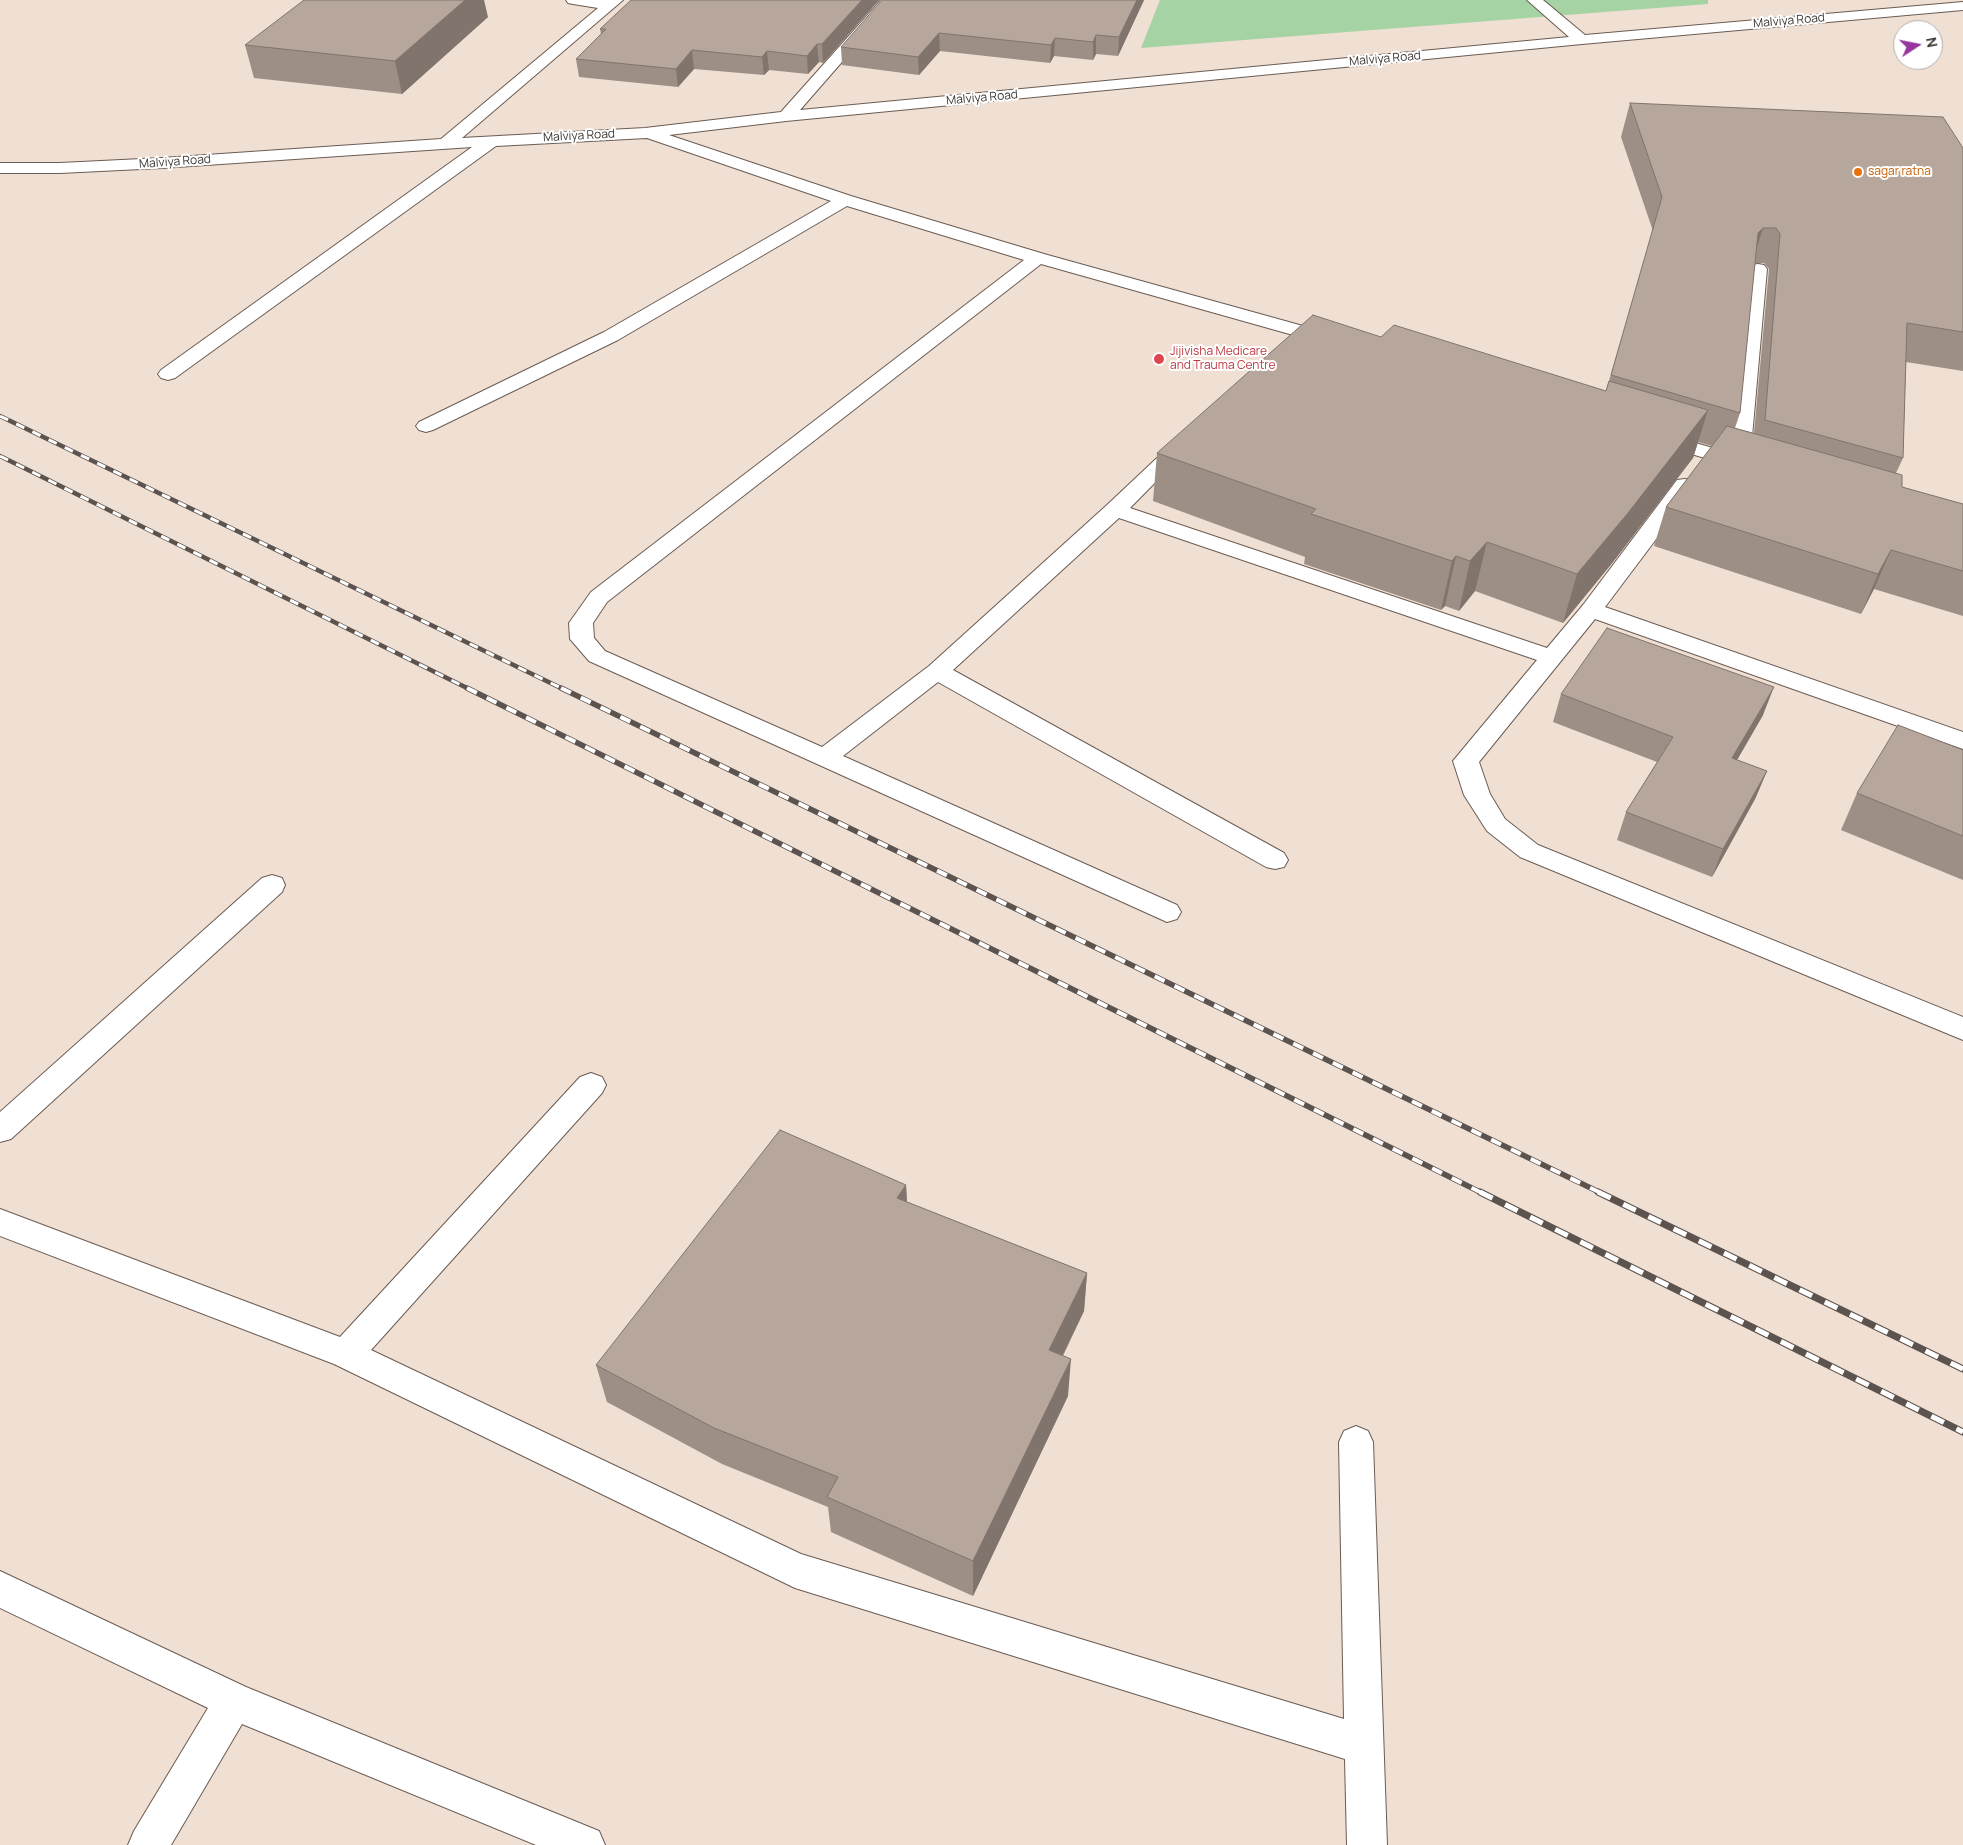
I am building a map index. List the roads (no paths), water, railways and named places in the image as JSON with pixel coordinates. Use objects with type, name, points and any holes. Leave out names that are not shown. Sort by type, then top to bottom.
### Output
[{"type":"street","points":[[573,0],[613,2]]},
{"type":"street","points":[[786,116],[889,0]]},
{"type":"street","points":[[1534,0],[1582,40]]},
{"type":"street","points":[[1849,0],[1851,16]]},
{"type":"street","points":[[445,144],[613,2]]},
{"type":"street","name":"Malviya Road","points":[[0,168],[60,168],[162,163],[644,132],[786,116],[1582,40],[1963,6]]},
{"type":"street","points":[[644,132],[845,200],[1293,337],[1348,345]]},
{"type":"street","points":[[168,374],[492,141]]},
{"type":"street","points":[[426,426],[610,336],[845,200]]},
{"type":"street","points":[[1038,258],[599,597],[581,623],[582,639],[597,656],[1167,912]]},
{"type":"street","points":[[1642,434],[1748,465],[1758,269]]},
{"type":"street","points":[[824,758],[937,671],[1115,510],[1194,434]]},
{"type":"street","points":[[1709,454],[1591,610],[1466,761],[1477,795],[1496,825],[1529,851],[1963,1029]]},
{"type":"street","points":[[1115,510],[1551,657]]},
{"type":"street","points":[[1591,610],[1963,741]]},
{"type":"street","points":[[937,671],[1275,860]]},
{"type":"street","points":[[0,1130],[272,885]]},
{"type":"street","points":[[346,1354],[591,1084]]},
{"type":"street","points":[[0,1222],[346,1354],[795,1570],[1364,1745]]},
{"type":"street","points":[[1356,1442],[1367,1845]]},
{"type":"street","points":[[0,1589],[234,1701],[585,1845]]},
{"type":"street","points":[[148,1845],[234,1701]]},
{"type":"railway","points":[[0,416],[563,689]]},
{"type":"railway","points":[[0,456],[469,689]]},
{"type":"railway","points":[[467,688],[1482,1193]]},
{"type":"railway","points":[[561,688],[1601,1193]]},
{"type":"railway","points":[[1480,1192],[1963,1432]]},
{"type":"railway","points":[[1598,1192],[1963,1369]]},
{"type":"place","name":"sagar ratna","points":[[1858,172]]},
{"type":"place","name":"Jijivisha Medicare and Trauma Centre","points":[[1159,359]]}]
